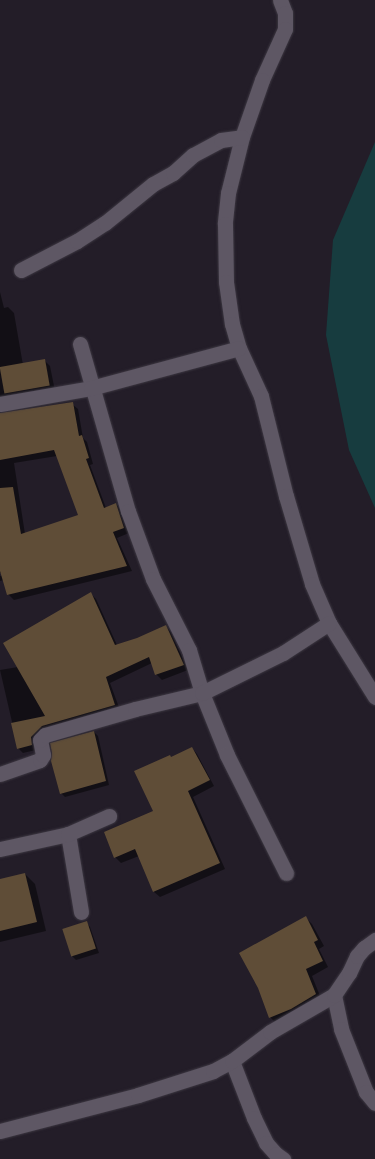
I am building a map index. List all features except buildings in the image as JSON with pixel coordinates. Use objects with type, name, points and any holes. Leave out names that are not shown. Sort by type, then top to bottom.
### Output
[{"type":"street","points":[[280,0],[285,12],[285,29],[262,80],[242,137],[228,193],[224,224],[226,282],[232,324],[239,348],[261,396],[299,542],[312,584],[329,623],[375,697]]},
{"type":"street","points":[[20,270],[77,241],[106,223],[153,184],[174,173],[193,155],[221,140],[242,137]]},
{"type":"street","points":[[80,344],[91,388],[102,419],[128,511],[153,579],[189,650],[202,693],[227,755],[286,873]]},
{"type":"street","points":[[0,404],[91,388],[239,348]]},
{"type":"street","points":[[0,774],[40,760],[43,755],[40,740],[45,735],[135,709],[202,693],[283,653],[329,623]]},
{"type":"street","points":[[0,849],[68,834],[109,816]]},
{"type":"street","points":[[68,834],[81,912]]},
{"type":"street","points":[[0,1131],[213,1072],[232,1062],[270,1032],[334,995],[349,973],[357,956],[375,940]]},
{"type":"street","points":[[334,995],[341,1029],[366,1092],[375,1103]]},
{"type":"street","points":[[232,1062],[266,1143],[283,1159]]},
{"type":"shaded area","points":[[375,142],[375,508],[349,450],[326,335],[333,240]]}]
